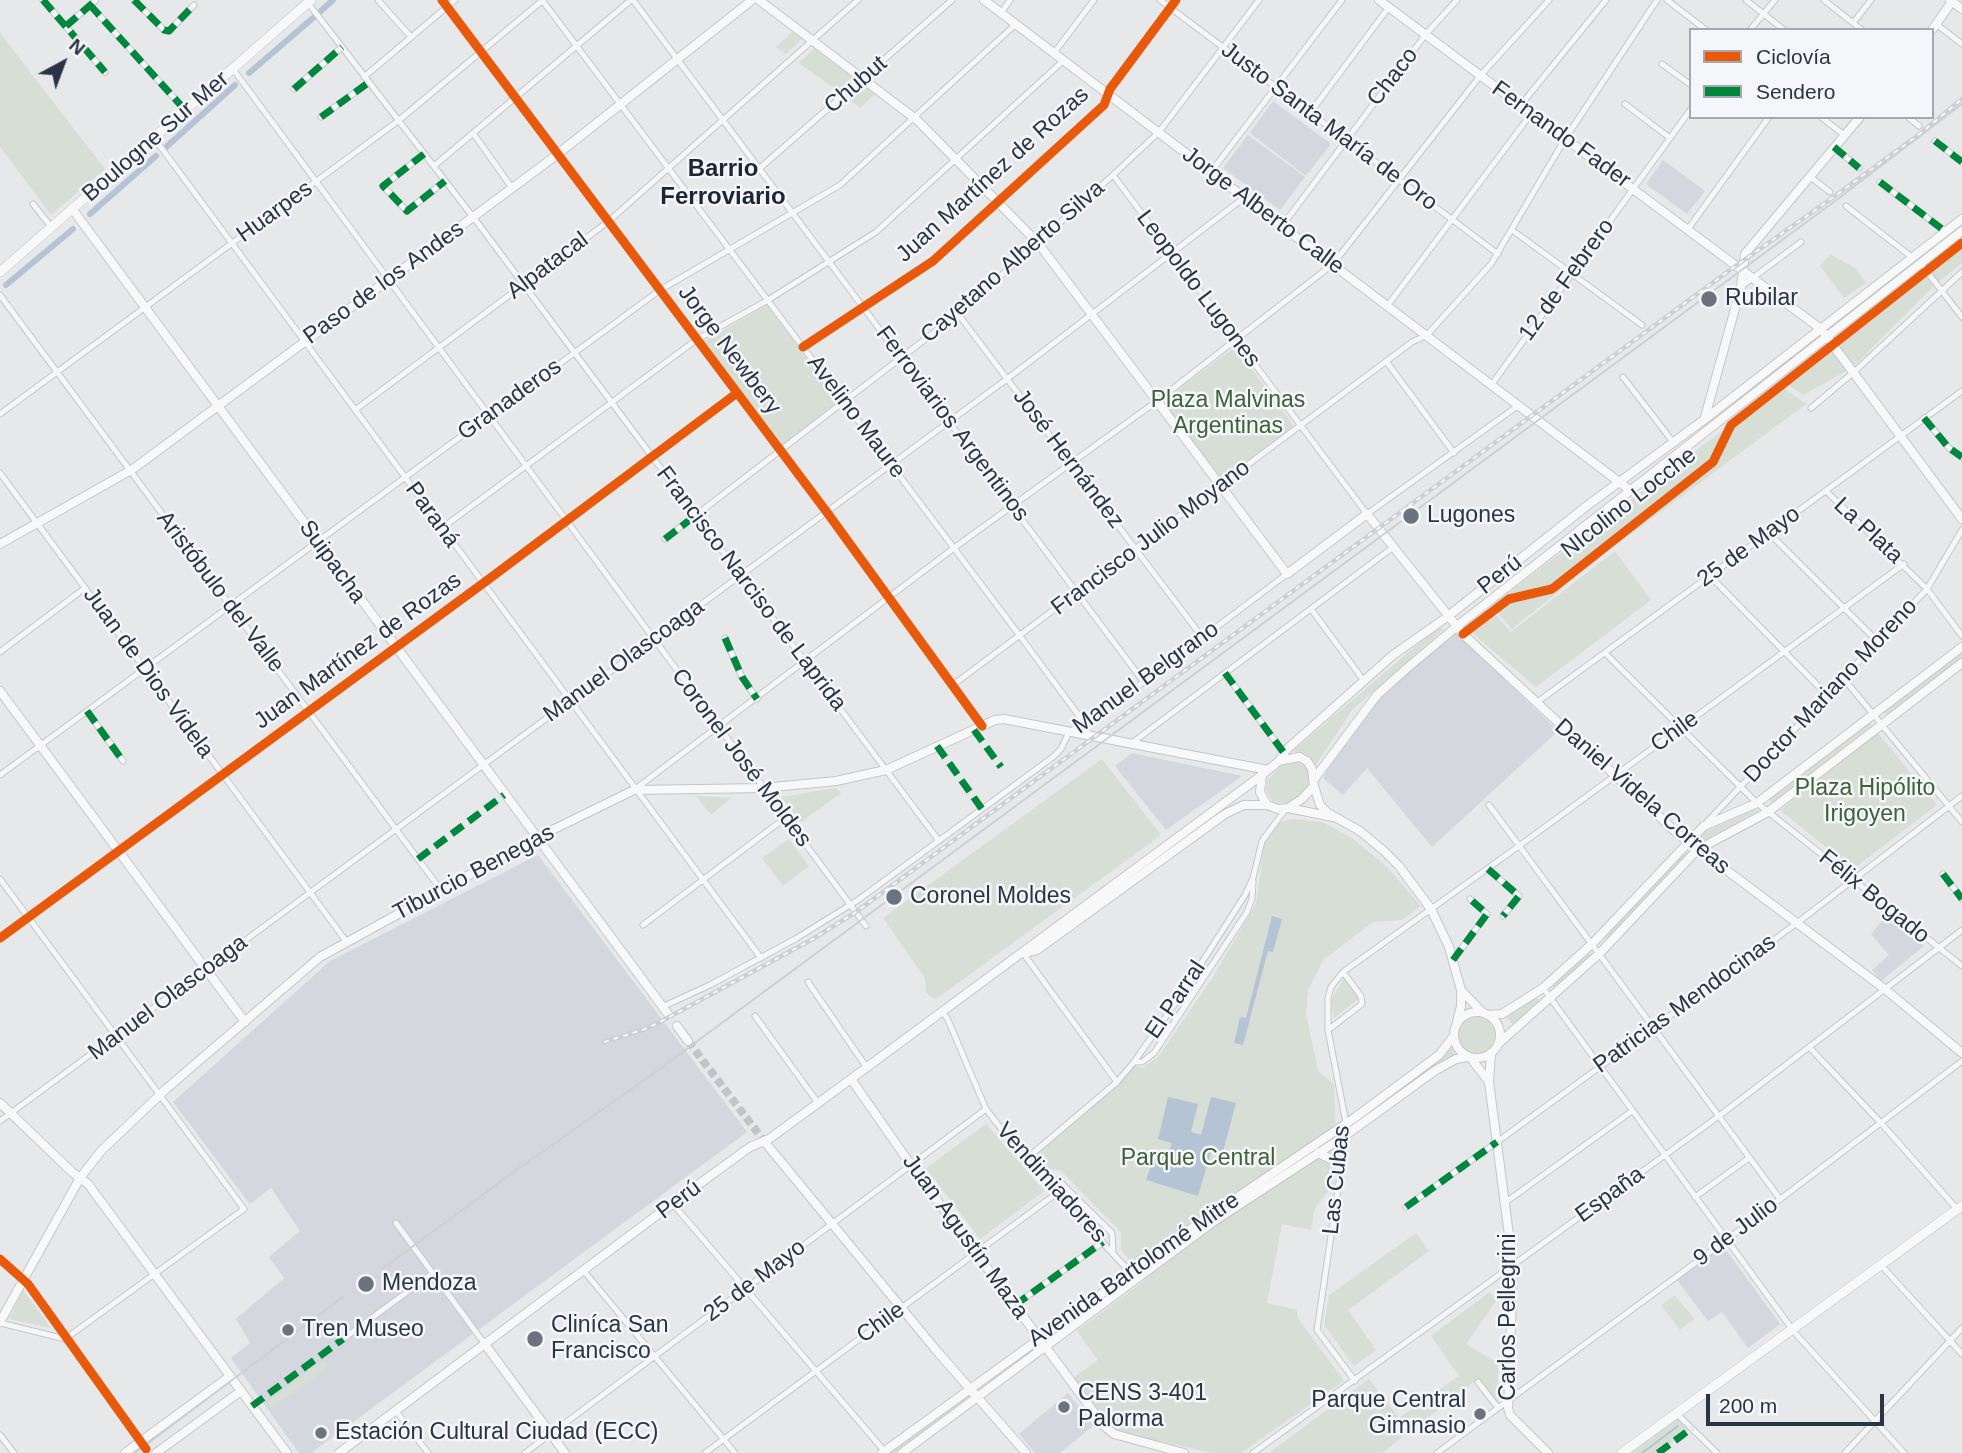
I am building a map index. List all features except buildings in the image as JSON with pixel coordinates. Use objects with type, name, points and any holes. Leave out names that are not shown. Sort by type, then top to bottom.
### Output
[{"type":"main road","name":"Boulogne Sur Mer","points":[[0,272],[310,1]]},
{"type":"main road","points":[[1622,1453],[1960,1210]]},
{"type":"street","points":[[43,0],[106,72]]},
{"type":"street","points":[[134,0],[164,30],[169,31],[194,5]]},
{"type":"street","points":[[378,0],[411,37]]},
{"type":"street","name":"Jorge Newbery","points":[[442,0],[826,511],[982,726]]},
{"type":"street","points":[[321,117],[455,0]]},
{"type":"street","name":"Avelino Maure","points":[[543,0],[1020,636],[1085,724],[1088,737]]},
{"type":"street","name":"Huarpes","points":[[0,414],[398,121],[543,0]]},
{"type":"street","points":[[434,166],[632,0]]},
{"type":"street","name":"Ferroviarios Argentinos","points":[[632,0],[1143,681]]},
{"type":"street","name":"Paso de los Andes","points":[[0,544],[130,471],[559,153],[752,0]]},
{"type":"street","points":[[759,0],[913,117],[1038,243],[1287,574]]},
{"type":"street","name":"Alpatacal","points":[[355,410],[609,221],[858,0]]},
{"type":"street","name":"Chubut","points":[[760,169],[951,0]]},
{"type":"street","name":"Jorge Alberto Calle","points":[[984,0],[1631,491]]},
{"type":"street","points":[[1001,13],[1010,0]]},
{"type":"street","points":[[1054,53],[1094,0]]},
{"type":"street","name":"Justo Santa María de Oro","points":[[1160,0],[1498,254]]},
{"type":"street","name":"Juan Martínez de Rozas","points":[[803,347],[933,261],[1104,105],[1108,93],[1176,0]]},
{"type":"street","name":"Cayetano Alberto Silva","points":[[665,539],[958,314],[1113,175],[1159,132],[1259,0]]},
{"type":"street","points":[[1211,172],[1342,0]]},
{"type":"street","name":"Fernando Fader","points":[[1380,0],[1821,329],[1962,519]]},
{"type":"street","name":"Chaco","points":[[1282,226],[1426,34],[1457,0]]},
{"type":"street","points":[[634,790],[954,548],[1157,401],[1333,264],[1480,76],[1549,0]]},
{"type":"street","points":[[1520,106],[1606,0]]},
{"type":"street","name":"Francisco Julio Moyano","points":[[953,685],[1412,342],[1427,335],[1498,254],[1564,139],[1657,0]]},
{"type":"street","points":[[1667,0],[1703,28]]},
{"type":"street","points":[[1746,0],[1782,28]]},
{"type":"street","points":[[1752,28],[1775,0]]},
{"type":"street","points":[[1824,0],[1859,28]]},
{"type":"street","points":[[1853,23],[1871,0]]},
{"type":"street","name":"Francisco Narciso de Laprida","points":[[310,1],[366,80],[574,352],[939,842]]},
{"type":"street","points":[[1962,9],[1952,1],[1934,27],[1962,44]]},
{"type":"street","points":[[66,26],[93,2],[186,111]]},
{"type":"street","points":[[1310,113],[1389,7]]},
{"type":"street","name":"Granaderos","points":[[0,775],[660,290],[841,185],[1016,24]]},
{"type":"street","points":[[294,89],[342,47]]},
{"type":"street","points":[[442,528],[696,340],[768,300],[882,228],[1063,60]]},
{"type":"street","points":[[1662,64],[1689,84]]},
{"type":"street","name":"Coronel José Moldes","points":[[233,69],[866,926]]},
{"type":"street","points":[[1625,104],[1670,138]]},
{"type":"street","name":"12 de Febrero","points":[[1492,384],[1689,112]]},
{"type":"street","points":[[1388,305],[1531,114]]},
{"type":"street","points":[[1689,229],[1768,119]]},
{"type":"street","points":[[1824,119],[1844,135]]},
{"type":"street","points":[[1705,419],[1741,287],[1746,251],[1858,119]]},
{"type":"street","points":[[1910,119],[1919,126]]},
{"type":"street","points":[[473,133],[512,188]]},
{"type":"street","name":"Paraná","points":[[155,138],[634,790],[761,958]]},
{"type":"street","points":[[1935,141],[1962,162]]},
{"type":"street","points":[[1834,147],[1860,168]]},
{"type":"street","points":[[424,154],[383,186],[407,211],[445,181]]},
{"type":"street","name":"Leopoldo Lugones","points":[[1113,175],[1384,536]]},
{"type":"street","points":[[1809,176],[1830,192]]},
{"type":"street","points":[[1880,182],[1946,232]]},
{"type":"street","name":"Manuel Olascoaga","points":[[0,1122],[1007,379],[1245,197]]},
{"type":"street","points":[[33,204],[52,228]]},
{"type":"street","points":[[1846,206],[1913,258]]},
{"type":"street","name":"Suipacha","points":[[73,210],[665,1011]]},
{"type":"street","name":"Perú","points":[[1282,757],[1393,655],[1447,617],[1619,481],[1705,419],[1962,219]]},
{"type":"street","points":[[1512,230],[1642,325]]},
{"type":"street","name":"Perú","points":[[1314,782],[1377,695],[1457,627],[1962,231]]},
{"type":"street","points":[[1741,287],[1801,242]]},
{"type":"street","points":[[1921,264],[1962,317]]},
{"type":"street","points":[[1811,408],[1962,272]]},
{"type":"street","name":"Aristóbulo del Valle","points":[[0,295],[441,890]]},
{"type":"street","name":"José Hernández","points":[[958,314],[1202,637]]},
{"type":"street","points":[[1386,362],[1454,453]]},
{"type":"street","points":[[1623,377],[1673,442]]},
{"type":"street","name":"25 de Mayo","points":[[1536,703],[1962,391]]},
{"type":"street","name":"Juan Martínez de Rozas","points":[[0,938],[737,393]]},
{"type":"street","name":"Manuel Belgrano","points":[[665,1011],[850,905],[939,842],[1053,757],[1061,750],[1069,732],[1085,724],[1367,514],[1519,405]]},
{"type":"street","points":[[1924,418],[1951,450],[1962,457]]},
{"type":"street","name":"Juan de Dios Videla","points":[[0,473],[346,941]]},
{"type":"street","name":"La Plata","points":[[1826,492],[1904,564],[1927,589],[1962,636]]},
{"type":"street","points":[[1588,505],[1598,517]]},
{"type":"street","name":"Doctor Mariano Moreno","points":[[1687,842],[1927,589],[1962,530]]},
{"type":"street","points":[[1769,533],[1878,642]]},
{"type":"street","name":"Daniel Videla Correas","points":[[1384,536],[1447,617],[1687,842],[1885,990],[1962,1053]]},
{"type":"street","name":"Manuel Belgrano","points":[[1129,745],[1392,548]]},
{"type":"street","name":"Chile","points":[[1343,972],[1520,846],[1904,564]]},
{"type":"street","points":[[1710,576],[1828,695]]},
{"type":"street","points":[[0,652],[85,588]]},
{"type":"street","points":[[1311,609],[1364,681]]},
{"type":"street","points":[[725,638],[742,677],[757,699]]},
{"type":"street","points":[[1704,826],[1757,803],[1962,647]]},
{"type":"street","name":"Félix Bogado","points":[[1605,653],[1757,803],[1962,966]]},
{"type":"street","points":[[1336,818],[1267,805],[1260,792],[1265,772],[1282,757],[1303,759],[1310,764],[1320,805],[1336,818],[1360,831],[1392,858],[1431,909],[1454,960],[1461,990],[1462,1001],[1453,1037],[1458,1049],[1469,1057],[1483,1058],[1600,953],[1697,850],[1768,812],[1962,663]]},
{"type":"street","points":[[1225,673],[1282,757]]},
{"type":"street","points":[[1844,679],[1962,822]]},
{"type":"street","points":[[0,691],[245,1022]]},
{"type":"street","points":[[87,711],[124,761]]},
{"type":"street","name":"Tiburcio Benegas","points":[[0,1322],[80,1178],[105,1146],[159,1095],[320,957],[536,839],[634,790],[763,788],[836,781],[886,770],[995,720],[1004,719],[1129,745]]},
{"type":"street","points":[[1129,745],[1265,772]]},
{"type":"street","name":"Perú","points":[[339,1453],[750,1147],[764,1141],[867,1068],[1265,772]]},
{"type":"street","points":[[1287,809],[1303,799],[1314,782]]},
{"type":"street","name":"Patricias Mendocinas","points":[[1406,1207],[1797,923],[1962,796]]},
{"type":"street","name":"Perú","points":[[1023,953],[1037,950],[1225,814],[1244,805],[1267,805]]},
{"type":"street","points":[[1489,805],[1780,1199]]},
{"type":"street","name":"El Parral","points":[[1025,1160],[1116,1082],[1134,1062],[1245,895],[1253,878],[1262,841],[1267,831],[1287,809]]},
{"type":"street","points":[[643,925],[785,818]]},
{"type":"street","points":[[1457,1022],[1468,1014],[1502,1014],[1543,988],[1593,943],[1687,842]]},
{"type":"street","points":[[1488,869],[1519,896],[1503,916]]},
{"type":"street","points":[[1943,874],[1962,899]]},
{"type":"street","points":[[1134,1062],[1142,1062],[1154,1053],[1247,912],[1252,899],[1253,878]]},
{"type":"street","points":[[0,879],[244,1209],[67,1338],[61,1339],[0,1322]]},
{"type":"street","points":[[1454,960],[1487,914],[1471,899]]},
{"type":"street","name":"España","points":[[1253,1453],[1719,1116],[1962,930]]},
{"type":"street","points":[[1023,953],[1116,1082]]},
{"type":"street","points":[[1328,1030],[1362,1004],[1360,996],[1343,972]]},
{"type":"street","name":"Las Cubas","points":[[1343,972],[1331,987],[1328,998],[1328,1030],[1346,1135],[1317,1330],[1355,1381]]},
{"type":"street","points":[[808,982],[867,1068]]},
{"type":"street","points":[[1543,988],[1792,1329],[1904,1453]]},
{"type":"street","points":[[1461,990],[1498,1026],[1498,1044]]},
{"type":"street","name":"Vendimiadores","points":[[943,1012],[986,1109],[1025,1160],[1131,1273]]},
{"type":"street","points":[[755,1016],[818,1103]]},
{"type":"street","points":[[677,1026],[688,1041]]},
{"type":"street","name":"Avenida Bartolomé Mitre","points":[[884,1452],[1222,1207],[1346,1124],[1439,1055],[1453,1037]]},
{"type":"street","points":[[1810,1048],[1960,1210]]},
{"type":"street","name":"Carlos Pellegrini","points":[[1491,1053],[1489,1082],[1513,1266],[1507,1401],[1510,1415],[1548,1453]]},
{"type":"street","name":"Avenida Bartolomé Mitre","points":[[902,1453],[1213,1222],[1346,1135],[1436,1070],[1455,1059],[1469,1057]]},
{"type":"street","name":"Carlos Pellegrini","points":[[1469,1057],[1489,1082]]},
{"type":"street","name":"9 de Julio","points":[[1498,1408],[1962,1061]]},
{"type":"street","name":"Juan Agustín Maza","points":[[851,1079],[911,1165],[1109,1432],[1184,1453]]},
{"type":"street","points":[[0,1103],[88,1184],[287,1453]]},
{"type":"street","name":"25 de Mayo","points":[[525,1453],[986,1109]]},
{"type":"street","points":[[1506,1202],[1632,1111]]},
{"type":"street","points":[[764,1141],[969,1389],[1026,1453]]},
{"type":"street","points":[[1318,1153],[1342,1168]]},
{"type":"street","points":[[1695,1197],[1749,1158]]},
{"type":"street","points":[[1040,1176],[1059,1181],[1112,1233],[1113,1253]]},
{"type":"street","name":"Chile","points":[[705,1453],[1057,1193]]},
{"type":"street","points":[[673,1204],[884,1452]]},
{"type":"street","points":[[396,1223],[565,1453]]},
{"type":"street","points":[[1015,1305],[1103,1242]]},
{"type":"street","points":[[0,1259],[23,1277],[145,1448]]},
{"type":"street","points":[[1881,1265],[1962,1354]]},
{"type":"street","points":[[583,1270],[735,1453]]},
{"type":"street","points":[[343,1339],[433,1273]]},
{"type":"street","points":[[1845,1453],[1962,1328]]},
{"type":"street","points":[[124,1453],[145,1448],[233,1380]]},
{"type":"street","points":[[1437,1453],[1498,1408],[1478,1382]]},
{"type":"street","points":[[156,1453],[241,1391]]},
{"type":"street","points":[[396,1410],[428,1453]]},
{"type":"street","points":[[1676,1413],[1713,1452]]},
{"type":"street","points":[[0,1435],[14,1453]]},
{"type":"shaded area","points":[[1273,101],[1331,144],[1306,176],[1250,133]]},
{"type":"shaded area","points":[[1248,135],[1305,177],[1280,210],[1223,168]]},
{"type":"shaded area","points":[[1663,160],[1705,191],[1687,214],[1646,184]]},
{"type":"shaded area","points":[[1455,632],[1558,731],[1432,847],[1367,768],[1343,795],[1323,778],[1344,741],[1384,691]]},
{"type":"shaded area","points":[[1132,753],[1242,776],[1166,830],[1115,766]]},
{"type":"shaded area","points":[[538,855],[747,1132],[311,1453],[299,1453],[231,1358],[250,1343],[236,1319],[284,1278],[269,1257],[300,1231],[271,1188],[250,1204],[173,1102],[330,961]]},
{"type":"shaded area","points":[[1886,916],[1924,946],[1881,981],[1872,970],[1889,955],[1871,934]]},
{"type":"shaded area","points":[[1723,1246],[1780,1324],[1748,1348],[1722,1312],[1708,1321],[1677,1280]]},
{"type":"shaded area","points":[[1068,1393],[1094,1425],[1060,1453],[1035,1453],[1019,1434]]},
{"type":"green space","points":[[792,32],[802,39],[786,54],[776,47]]},
{"type":"green space","points":[[0,33],[105,169],[51,215],[0,147]]},
{"type":"green space","points":[[814,48],[853,78],[838,91],[799,63]]},
{"type":"green space","points":[[865,87],[875,94],[860,108],[850,100]]},
{"type":"green space","points":[[1962,243],[1962,263],[1936,284],[1852,368],[1803,395],[1785,383]]},
{"type":"green space","points":[[1830,254],[1855,268],[1866,283],[1844,298],[1820,266]]},
{"type":"green space","points":[[767,305],[838,401],[784,446],[703,342]]},
{"type":"green space","name":"Plaza Malvinas Argentinas","points":[[1235,347],[1294,426],[1221,481],[1161,402]]},
{"type":"green space","points":[[1781,386],[1806,404],[1612,548],[1512,629],[1491,606]]},
{"type":"green space","points":[[1615,551],[1651,600],[1536,687],[1466,625],[1489,608],[1511,632]]},
{"type":"green space","points":[[1439,626],[1443,630],[1353,709],[1315,766],[1307,756],[1293,751]]},
{"type":"green space","points":[[1962,653],[1962,657],[1887,715],[1884,712]]},
{"type":"green space","points":[[1870,723],[1872,725],[1773,803],[1769,799]]},
{"type":"green space","name":"Plaza Hipólito Irigoyen","points":[[1878,733],[1937,805],[1853,869],[1780,810]]},
{"type":"green space","points":[[1102,759],[1161,835],[936,999],[926,993],[925,978],[883,918]]},
{"type":"green space","points":[[1298,762],[1308,767],[1310,777],[1307,787],[1287,803],[1273,802],[1266,790],[1267,781],[1281,766]]},
{"type":"green space","points":[[836,788],[841,793],[801,822],[781,797]]},
{"type":"green space","points":[[696,796],[731,798],[711,815]]},
{"type":"green space","points":[[1759,810],[1700,843],[1697,840],[1708,830]]},
{"type":"green space","name":"Parque Central","points":[[1293,819],[1322,822],[1352,838],[1387,867],[1421,906],[1402,920],[1373,922],[1323,960],[1308,990],[1306,1014],[1318,1071],[1334,1084],[1334,1184],[1315,1208],[1311,1230],[1282,1224],[1267,1303],[1297,1310],[1297,1317],[1344,1381],[1241,1453],[1213,1453],[1109,1430],[1072,1379],[1098,1360],[1077,1331],[1145,1280],[1121,1250],[1121,1232],[1060,1170],[1043,1169],[1033,1158],[1135,1066],[1142,1068],[1158,1057],[1211,980],[1256,904],[1265,838],[1280,822]]},
{"type":"green space","points":[[789,839],[809,866],[783,886],[762,858]]},
{"type":"green space","points":[[1683,853],[1686,856],[1608,941],[1605,936]]},
{"type":"green space","points":[[1589,952],[1591,956],[1554,988],[1552,985]]},
{"type":"green space","points":[[1345,977],[1360,998],[1334,1018],[1331,1000]]},
{"type":"green space","points":[[1537,998],[1539,1001],[1513,1025],[1506,1016]]},
{"type":"green space","points":[[1476,1016],[1489,1022],[1495,1035],[1489,1048],[1476,1054],[1463,1048],[1457,1035],[1463,1022]]},
{"type":"green space","points":[[1450,1046],[1456,1054],[1432,1068],[1352,1127],[1351,1125]]},
{"type":"green space","points":[[986,1124],[1044,1191],[980,1239],[926,1168]]},
{"type":"green space","points":[[1416,1233],[1429,1251],[1348,1310],[1376,1350],[1354,1366],[1324,1325],[1329,1295]]},
{"type":"green space","points":[[23,1290],[51,1328],[9,1319]]},
{"type":"green space","points":[[1490,1292],[1496,1301],[1466,1344],[1498,1363],[1498,1403],[1479,1378],[1382,1453],[1269,1453],[1369,1379],[1399,1418],[1459,1376],[1431,1336]]},
{"type":"green space","points":[[1675,1295],[1694,1319],[1680,1330],[1661,1305]]},
{"type":"green space","points":[[324,1360],[329,1367],[272,1408],[266,1402]]},
{"type":"green space","points":[[969,1389],[976,1397],[902,1453],[882,1453]]},
{"type":"green space","points":[[1676,1413],[1692,1428],[1658,1453],[1622,1453]]},
{"type":"water","points":[[1272,916],[1282,919],[1273,952],[1268,951],[1243,1045],[1234,1043],[1240,1017],[1246,1018]]},
{"type":"water","points":[[1168,1097],[1198,1104],[1191,1132],[1201,1135],[1211,1097],[1236,1103],[1222,1155],[1211,1152],[1198,1196],[1146,1180],[1156,1151],[1168,1154],[1172,1143],[1158,1139]]},
{"type":"waterway","points":[[321,11],[333,0]]},
{"type":"waterway","points":[[249,73],[313,18]]},
{"type":"waterway","points":[[164,149],[235,85]]},
{"type":"waterway","points":[[90,214],[156,156]]},
{"type":"waterway","points":[[6,285],[73,229]]},
{"type":"waterway","points":[[1642,1453],[1678,1426]]},
{"type":"tunnel","points":[[688,1041],[764,1141]]},
{"type":"tram line","points":[[382,1269],[650,1076],[1831,204],[1962,104]]},
{"type":"tram line","points":[[135,1453],[344,1296]]},
{"type":"railway","points":[[604,1042],[660,1022],[813,939],[856,912],[1730,270],[1917,136],[1962,99]]},
{"type":"marked path","points":[[43,0],[105,72]]},
{"type":"marked path","points":[[134,0],[164,30],[169,31],[194,5]]},
{"type":"marked path","points":[[66,26],[95,1]]},
{"type":"marked path","points":[[90,5],[186,111]]},
{"type":"marked path","points":[[294,89],[342,47]]},
{"type":"marked path","points":[[321,117],[368,83]]},
{"type":"marked path","points":[[1935,141],[1962,162]]},
{"type":"marked path","points":[[1834,147],[1859,168]]},
{"type":"marked path","points":[[424,154],[383,186],[407,211],[445,181]]},
{"type":"marked path","points":[[1880,182],[1946,232]]},
{"type":"marked path","points":[[1924,418],[1949,448],[1962,457]]},
{"type":"marked path","points":[[665,539],[696,515]]},
{"type":"marked path","points":[[725,638],[742,677],[757,699]]},
{"type":"marked path","points":[[1225,673],[1284,753]]},
{"type":"marked path","points":[[87,711],[123,761]]},
{"type":"marked path","points":[[974,730],[1001,767]]},
{"type":"marked path","points":[[937,746],[982,809]]},
{"type":"marked path","points":[[418,859],[504,795]]},
{"type":"marked path","points":[[1488,869],[1519,896],[1503,916]]},
{"type":"marked path","points":[[1943,874],[1962,899]]},
{"type":"marked path","points":[[1453,960],[1487,914],[1470,899]]},
{"type":"marked path","points":[[1406,1207],[1497,1142]]},
{"type":"marked path","points":[[1015,1305],[1103,1242]]},
{"type":"marked path","points":[[252,1406],[343,1339]]},
{"type":"marked path","points":[[1658,1453],[1692,1428]]},
{"type":"cycle path","points":[[442,0],[826,511],[982,726]]},
{"type":"cycle path","points":[[803,347],[933,261],[1104,105],[1110,89],[1176,0]]},
{"type":"cycle path","name":"NIcolino Locche","points":[[1463,634],[1509,599],[1552,589],[1713,462],[1731,425],[1962,243]]},
{"type":"cycle path","points":[[0,938],[737,393]]},
{"type":"cycle path","points":[[0,1259],[28,1284],[146,1449]]},
{"type":"place","name":"Rubilar","points":[[1709,299]]},
{"type":"place","name":"Lugones","points":[[1411,516]]},
{"type":"place","name":"Coronel Moldes","points":[[894,897]]},
{"type":"place","name":"Mendoza","points":[[366,1284]]},
{"type":"place","name":"Tren Museo","points":[[288,1330]]},
{"type":"place","name":"Cliníca San Francisco","points":[[535,1339]]},
{"type":"place","name":"CENS 3-401 Palorma","points":[[1064,1407]]},
{"type":"place","name":"Parque Central Gimnasio","points":[[1480,1414]]},
{"type":"place","name":"Estación Cultural Ciudad (ECC)","points":[[321,1433]]},
{"type":"district","name":"Barrio Ferroviario","points":[[723,183]]}]
